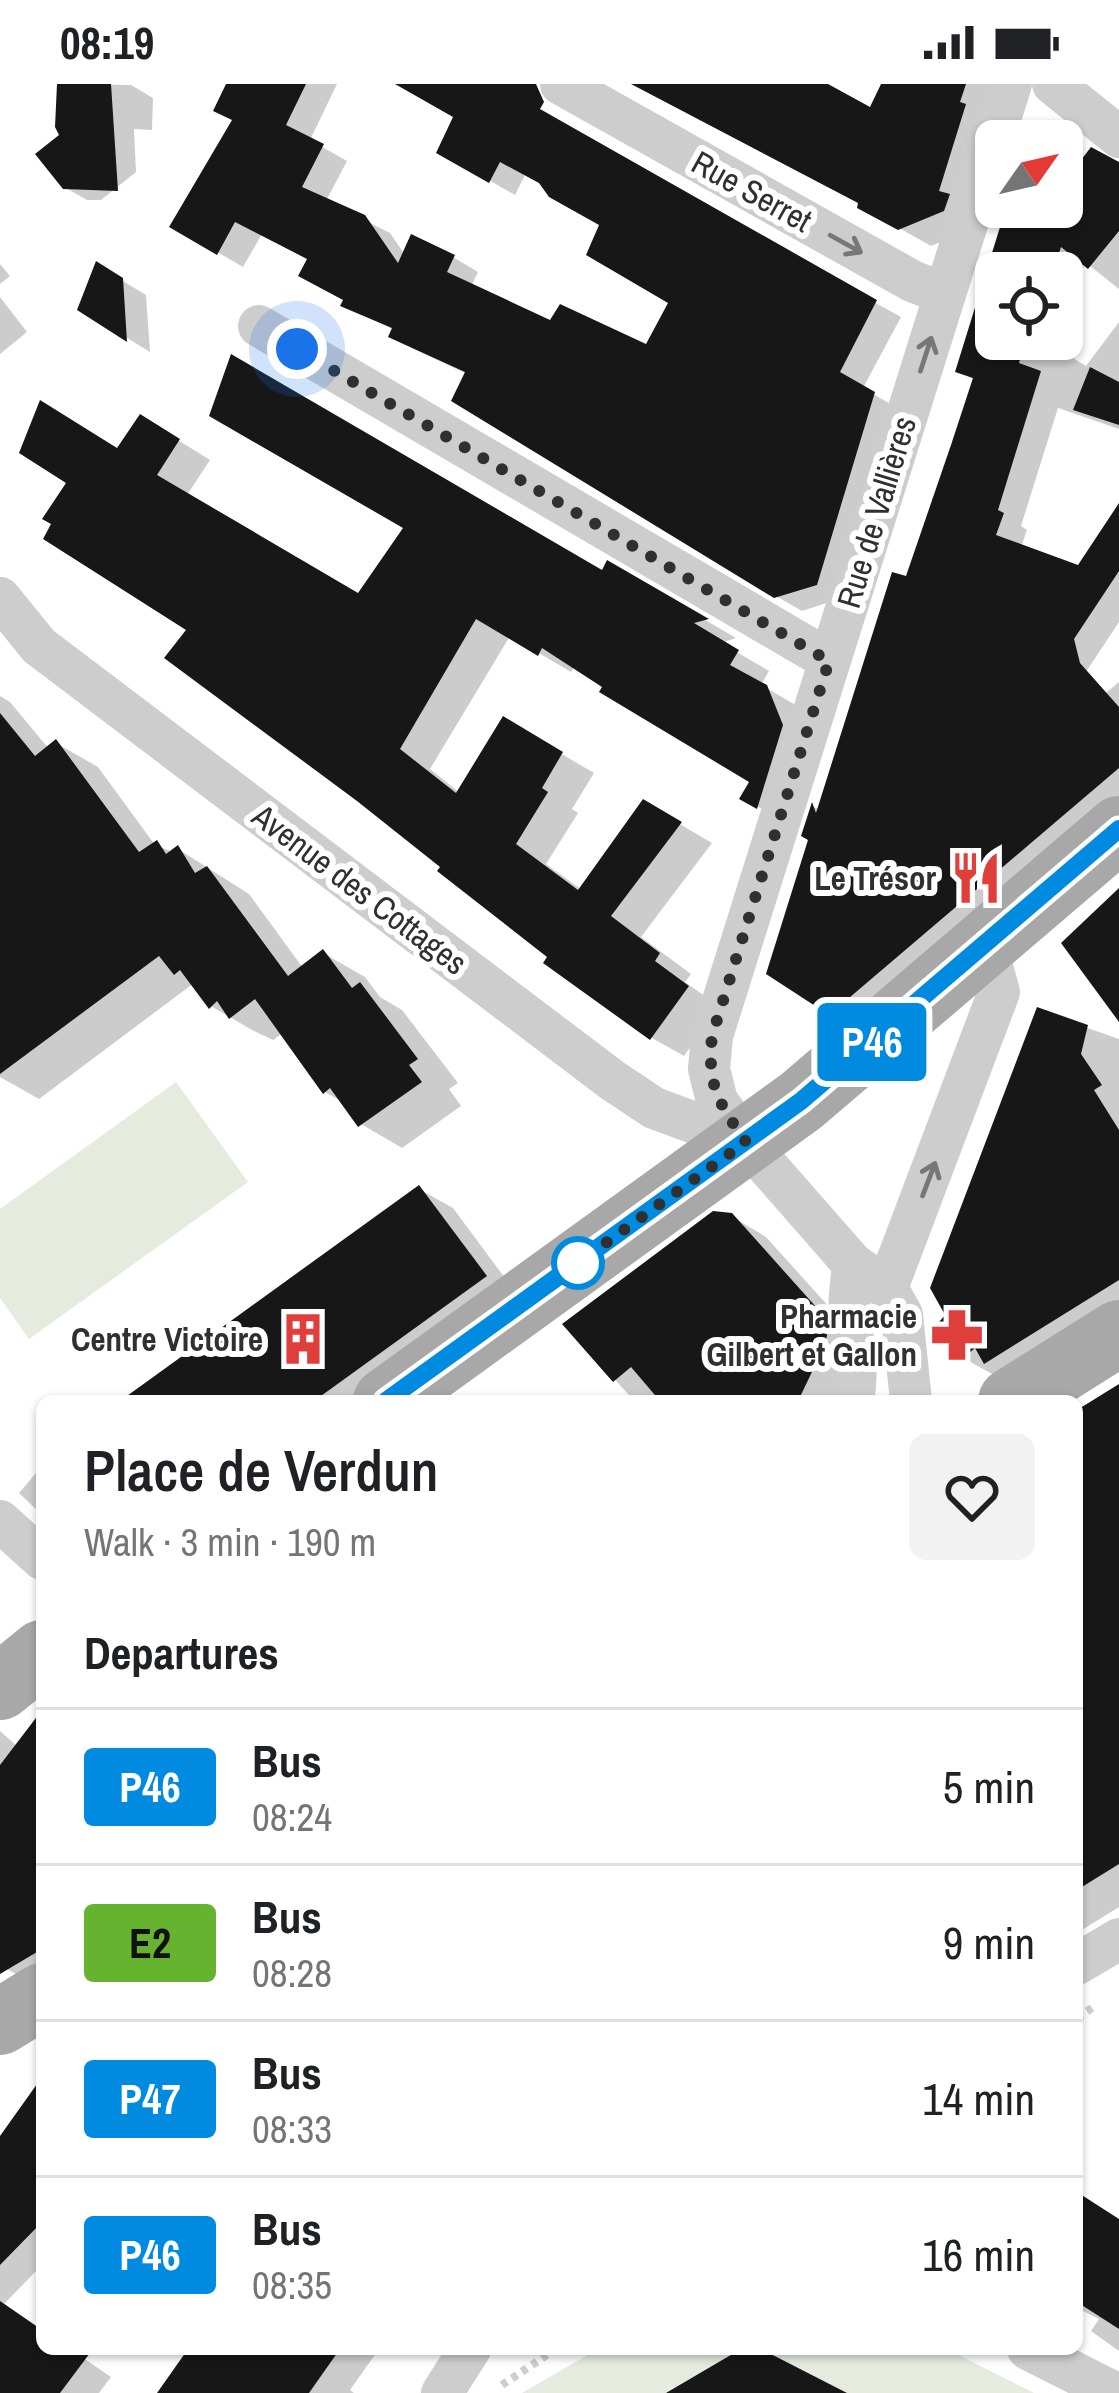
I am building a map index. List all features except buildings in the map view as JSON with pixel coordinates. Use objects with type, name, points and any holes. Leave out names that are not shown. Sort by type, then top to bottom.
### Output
[{"type":"main road","points":[[394,1395],[818,1087],[1119,829]]},
{"type":"main road","points":[[1021,1395],[1119,1334]]},
{"type":"main road","points":[[0,2022],[36,2000]]},
{"type":"street","name":"Rue Serret","points":[[561,84],[898,274],[945,294]]},
{"type":"street","name":"Rue de Vallières","points":[[870,1276],[746,1142],[717,1101],[709,1069],[712,1036],[1011,84]]},
{"type":"street","points":[[1053,84],[1119,137]]},
{"type":"street","points":[[259,326],[829,661]]},
{"type":"street","name":"Avenue des Cottages","points":[[0,598],[39,646],[634,1096],[746,1142]]},
{"type":"street","points":[[854,1395],[856,1337],[849,1312],[870,1276],[999,992],[991,963],[977,951]]},
{"type":"street","points":[[870,1276],[902,1315],[910,1395]]},
{"type":"street","points":[[0,1521],[36,1554]]},
{"type":"street","points":[[1083,1960],[1119,1939]]},
{"type":"street","points":[[442,2393],[466,2355]]},
{"type":"street","points":[[1040,2355],[1115,2393]]},
{"type":"path","points":[[492,2393],[547,2355]]},
{"type":"shaded area","points":[[176,1082],[248,1182],[29,1339],[0,1298],[0,1209]]},
{"type":"shaded area","points":[[588,2355],[959,2355],[1034,2393],[522,2393]]},
{"type":"bus line","name":"P46","points":[[394,1395],[801,1101],[1119,829]]},
{"type":"place","name":"Le Trésor","points":[[976,878]]},
{"type":"place","name":"Pharmacie Gilbert et Gallon","points":[[957,1335]]},
{"type":"place","name":"Centre Victoire","points":[[303,1339]]},
{"type":"route","points":[[297,349],[829,661],[712,1036],[709,1069],[717,1101],[746,1142],[568,1270],[578,1263]]}]
